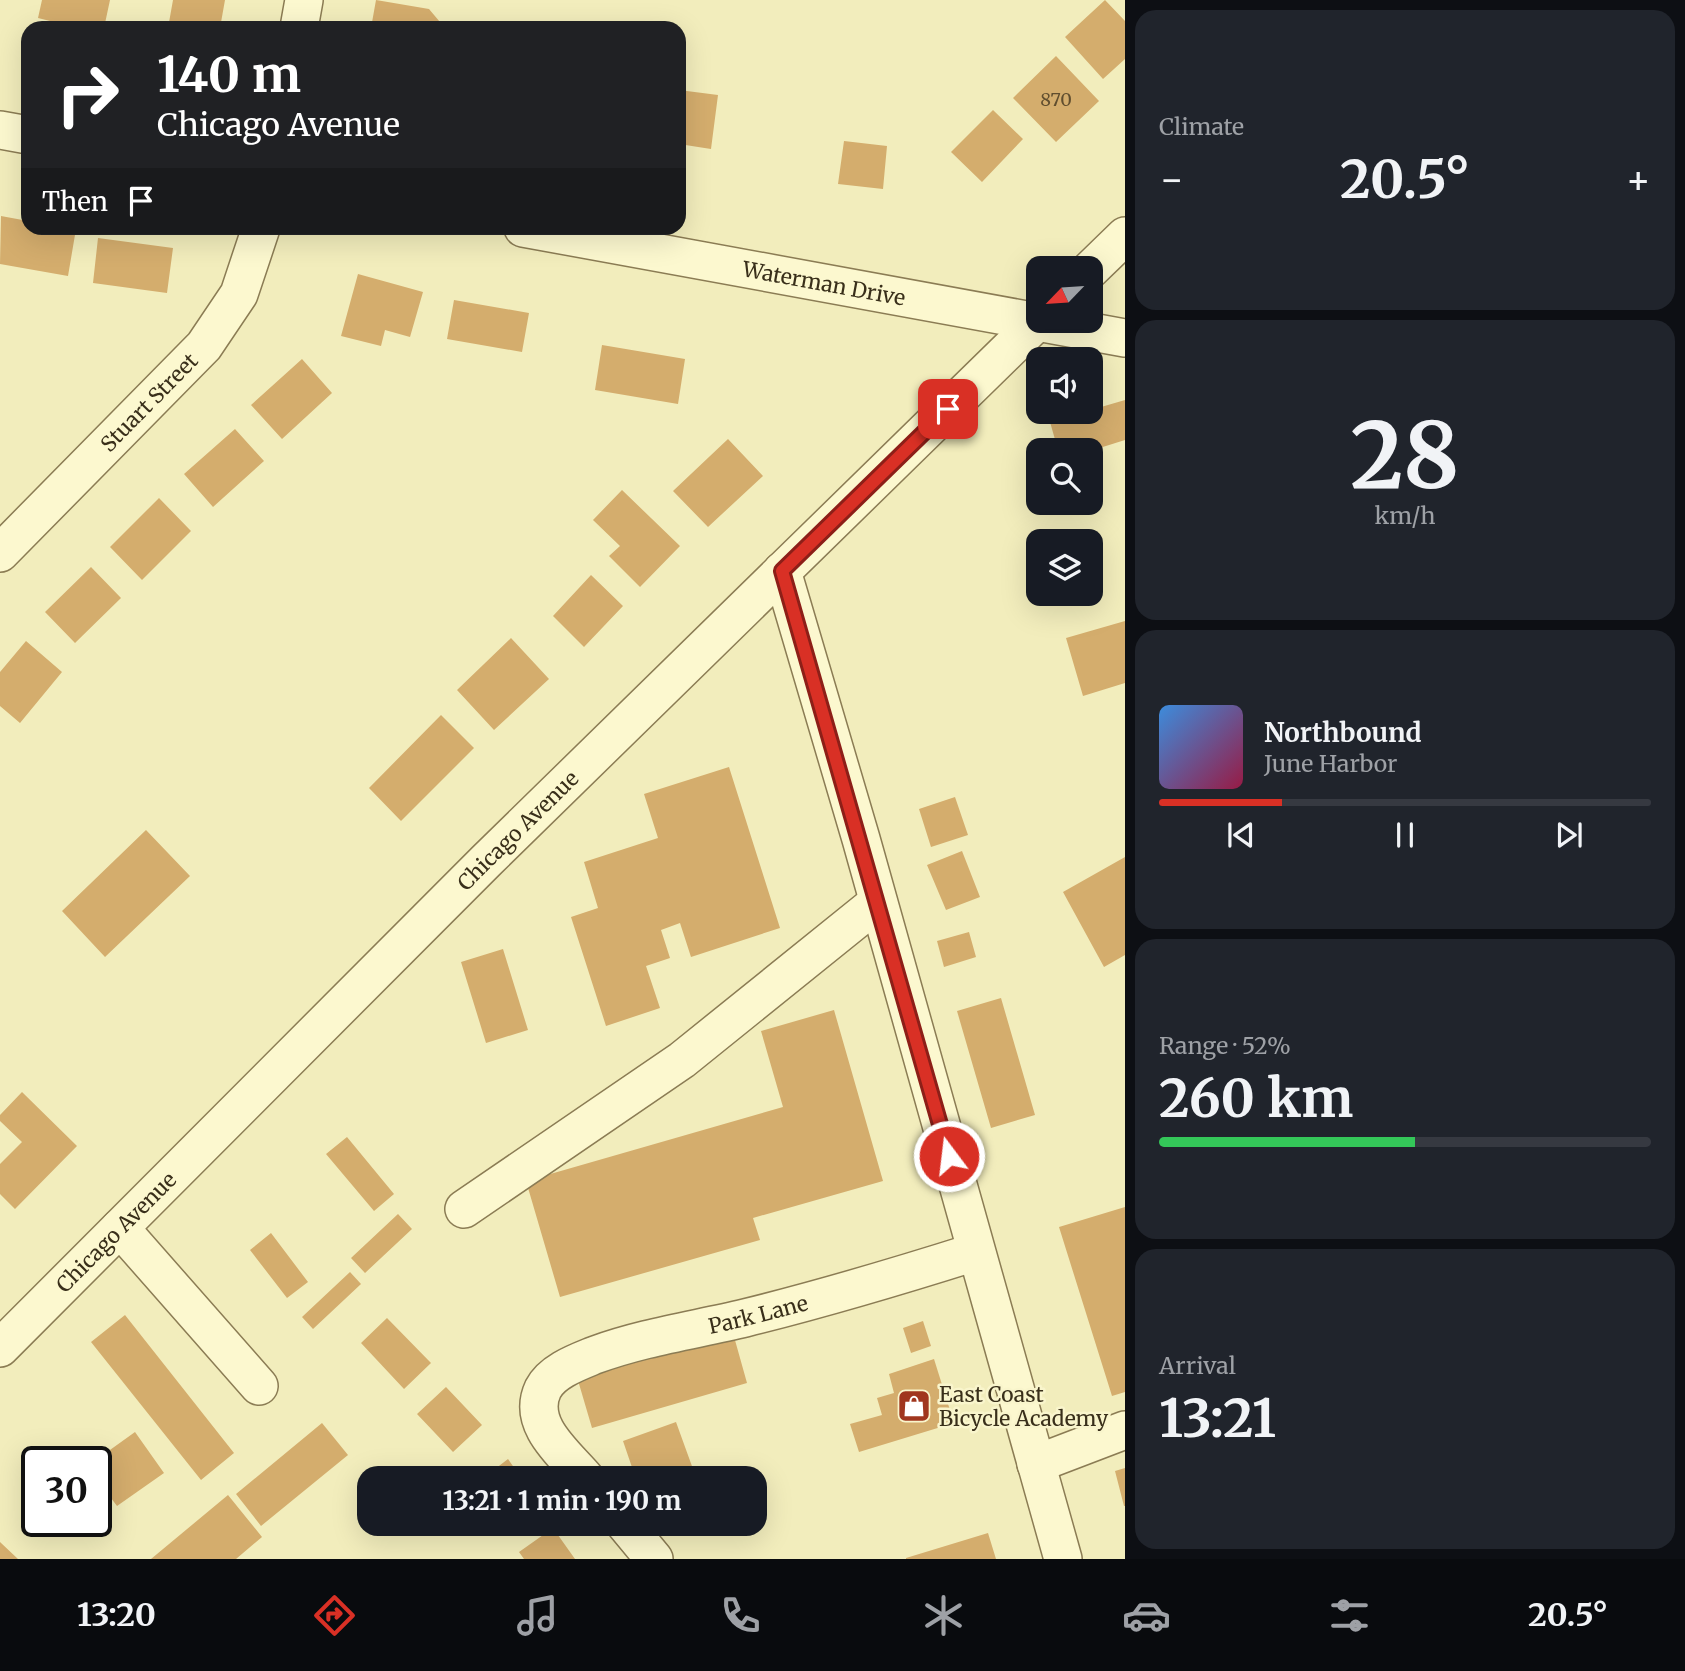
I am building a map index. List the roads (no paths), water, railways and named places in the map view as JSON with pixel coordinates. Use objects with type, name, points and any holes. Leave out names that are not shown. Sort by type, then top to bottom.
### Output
[{"type":"street","points":[[300,21],[304,0]]},
{"type":"street","points":[[0,130],[21,134]]},
{"type":"street","name":"Stuart Street","points":[[0,553],[204,346],[239,294],[259,235]]},
{"type":"street","name":"Waterman Drive","points":[[561,235],[1026,320]]},
{"type":"street","points":[[1103,257],[1125,236]]},
{"type":"street","name":"Chicago Avenue","points":[[0,1348],[477,870],[1026,333]]},
{"type":"street","name":"Waterman Drive","points":[[1098,333],[1125,338]]},
{"type":"street","points":[[782,571],[1063,1559]]},
{"type":"street","points":[[464,1209],[682,1060],[878,902]]},
{"type":"street","points":[[120,1228],[259,1385]]},
{"type":"street","name":"Park Lane","points":[[575,1466],[544,1428],[539,1405],[545,1385],[572,1366],[602,1353],[879,1282],[975,1252]]},
{"type":"street","points":[[1036,1464],[1125,1430]]},
{"type":"street","points":[[635,1536],[654,1559]]},
{"type":"place","name":"East Coast Bicycle Academy","points":[[914,1406]]}]
